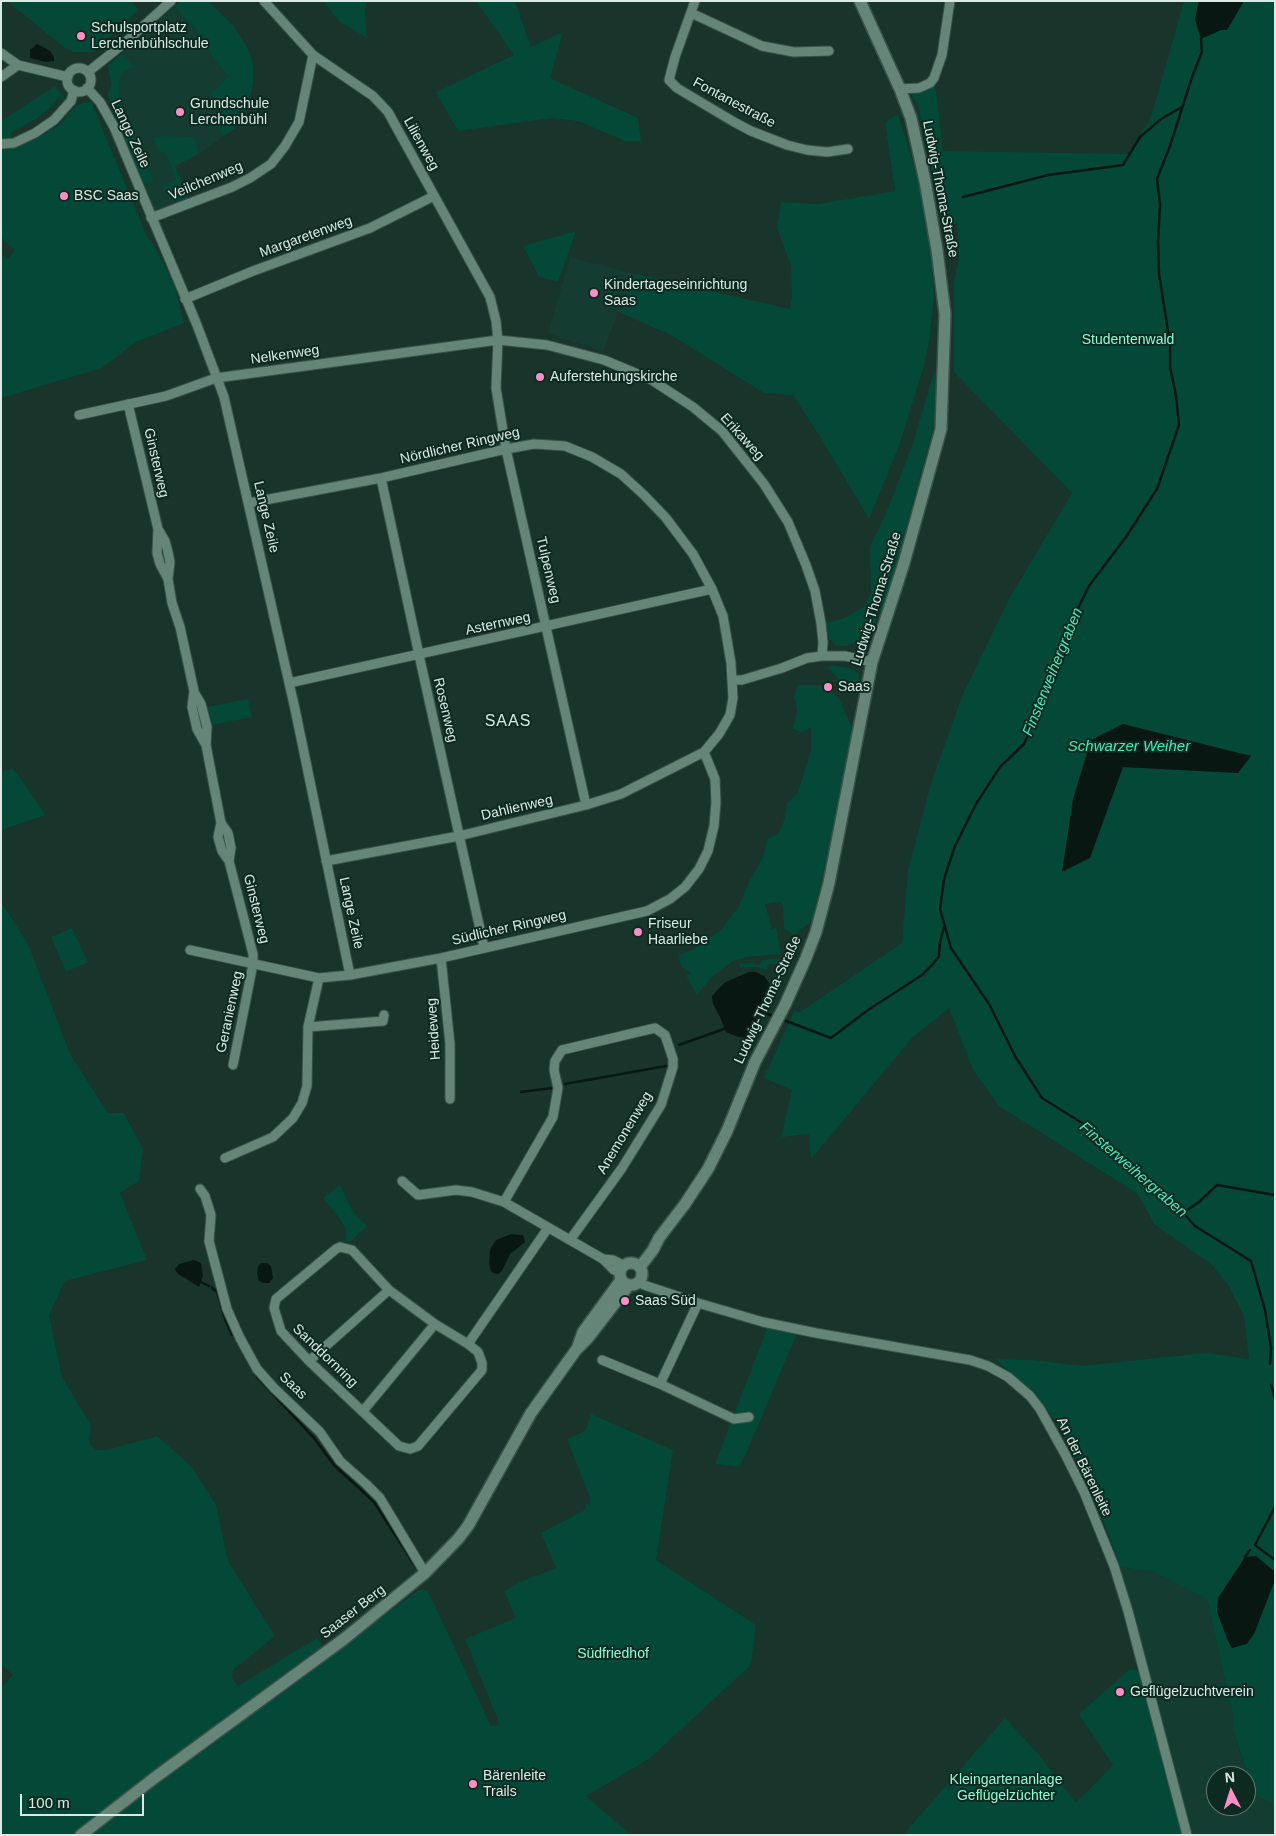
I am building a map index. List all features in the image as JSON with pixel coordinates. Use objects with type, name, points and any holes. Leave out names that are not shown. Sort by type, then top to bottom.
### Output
[{"type":"street","points":[[88,72],[128,40],[171,1]]},
{"type":"street","name":"Lilienweg","points":[[264,1],[313,55],[373,96],[388,112],[490,297],[496,321],[498,340]]},
{"type":"street","points":[[696,1],[691,13],[762,46],[794,52],[829,51]]},
{"type":"street","name":"Ludwig-Thoma-Straße","points":[[629,1274],[653,1250],[659,1238],[685,1204],[708,1169],[727,1131],[754,1062],[778,1018],[816,932],[829,883],[872,662],[904,563],[941,429],[945,314],[937,250],[925,181],[911,118],[900,89],[860,1]]},
{"type":"street","points":[[900,89],[919,88],[930,83],[934,78],[942,55],[950,1]]},
{"type":"street","name":"Fontanestraße","points":[[691,13],[669,80],[677,88],[701,104],[751,131],[787,145],[827,152],[848,149]]},
{"type":"street","points":[[1,53],[18,64],[68,77]]},
{"type":"street","name":"Veilchenweg","points":[[151,218],[232,187],[271,164],[285,146],[299,122],[313,55]]},
{"type":"street","points":[[1,77],[18,64]]},
{"type":"street","points":[[78,68],[85,69],[88,72],[91,80],[88,88],[81,91],[74,90],[68,84],[70,72],[78,68]]},
{"type":"street","name":"Lange Zeile","points":[[88,88],[100,102],[114,127],[197,325],[224,397],[289,683],[350,975]]},
{"type":"street","points":[[1,144],[14,143],[21,140],[54,120],[70,101],[74,90]]},
{"type":"street","name":"Margaretenweg","points":[[185,299],[253,271],[370,228],[434,196]]},
{"type":"street","name":"Nelkenweg","points":[[79,414],[166,396],[216,378],[498,340]]},
{"type":"street","name":"Tulpenweg","points":[[498,340],[496,388],[506,449],[586,805]]},
{"type":"street","name":"Erikaweg","points":[[498,340],[547,345],[604,360],[650,379],[693,407],[722,431],[764,484],[788,522],[815,591],[823,642],[822,656]]},
{"type":"street","name":"Ginsterweg","points":[[128,404],[158,529],[165,541],[168,552],[170,562],[168,579],[194,691],[192,707],[197,729],[206,745],[221,823],[218,837],[222,851],[229,861],[253,964]]},
{"type":"street","name":"Nördlicher Ringweg","points":[[249,503],[381,478],[534,444],[565,446],[592,457],[620,474],[666,518],[693,554],[712,589],[723,616],[733,698],[730,714],[719,734],[704,752]]},
{"type":"street","name":"Rosenweg","points":[[381,478],[484,947]]},
{"type":"street","name":"Asternweg","points":[[289,683],[712,589]]},
{"type":"street","points":[[732,680],[742,680],[807,658],[822,656],[845,656],[872,662]]},
{"type":"street","name":"Dahlienweg","points":[[326,861],[459,836],[586,805],[621,794],[704,752]]},
{"type":"street","name":"Südlicher Ringweg","points":[[190,950],[319,978],[350,975],[441,958],[647,910],[670,898],[685,886],[700,869],[708,851],[714,826],[716,802],[715,778],[704,752]]},
{"type":"street","name":"Heideweg","points":[[441,958],[450,1044],[450,1099]]},
{"type":"street","name":"Geranienweg","points":[[233,1065],[253,964]]},
{"type":"street","points":[[224,1158],[276,1134],[293,1118],[312,1087],[308,1027],[319,978]]},
{"type":"street","points":[[308,1027],[383,1021],[384,1015]]},
{"type":"street","name":"Anemonenweg","points":[[504,1202],[553,1117],[558,1088],[554,1070],[555,1061],[562,1050],[655,1028],[665,1035],[673,1059],[673,1067],[661,1104],[622,1168],[570,1240]]},
{"type":"street","points":[[402,1181],[418,1195],[456,1190],[472,1192],[504,1202],[603,1260],[613,1260],[629,1274]]},
{"type":"street","name":"Saas","points":[[200,1189],[205,1196],[211,1215],[209,1241],[228,1309],[240,1338],[257,1369],[310,1422],[340,1461],[380,1498],[425,1574]]},
{"type":"street","points":[[468,1344],[548,1228]]},
{"type":"street","name":"Sanddornring","points":[[340,1247],[352,1250],[389,1290],[435,1324],[468,1344],[478,1352],[482,1362],[482,1370],[418,1446],[410,1449],[400,1446],[309,1362],[281,1331],[274,1308],[276,1299],[340,1247]]},
{"type":"street","name":"Saaser Berg","points":[[81,1835],[153,1779],[344,1639],[425,1574],[468,1526],[531,1412],[576,1350],[588,1338],[629,1274]]},
{"type":"street","name":"An der Bärenleite","points":[[629,1274],[644,1285],[763,1322],[970,1360],[988,1366],[1008,1377],[1030,1396],[1040,1409],[1066,1454],[1084,1492],[1114,1566],[1128,1611],[1187,1835]]},
{"type":"street","points":[[309,1362],[389,1290]]},
{"type":"street","points":[[660,1384],[698,1303]]},
{"type":"street","points":[[363,1412],[435,1324]]},
{"type":"street","points":[[602,1360],[660,1384],[734,1419],[749,1417]]},
{"type":"shaded area","name":"Grundschule Lerchenbühl","points":[[181,1],[208,1],[234,26],[248,49],[253,64],[253,84],[242,123],[199,154],[176,166],[189,199],[155,212],[115,120],[108,95],[111,84],[108,66]]},
{"type":"shaded area","name":"Kindertageseinrichtung Saas","points":[[570,257],[635,274],[621,313],[618,312],[603,352],[548,333]]},
{"type":"shaded area","points":[[1120,1567],[1154,1572],[1207,1599],[1234,1721],[1233,1730],[1245,1766],[1206,1766],[1206,1816],[1256,1816],[1256,1796],[1275,1805],[1275,1835],[1190,1835]]},
{"type":"green space","name":"Schulsportplatz Lerchenbühlschule","points":[[7,1],[131,1],[139,10],[94,52],[74,52],[65,48]]},
{"type":"green space","points":[[181,1],[208,1],[234,26],[248,49],[253,64],[253,84],[242,123],[224,136],[213,120],[225,110],[210,94],[229,77],[200,40],[197,29],[174,7]]},
{"type":"green space","points":[[323,1],[367,1],[365,12],[367,38],[339,21]]},
{"type":"green space","points":[[476,1],[515,1],[531,47],[563,32],[550,78],[638,118],[641,141],[625,141],[578,121],[552,118],[458,131],[436,92],[514,55]]},
{"type":"green space","name":"Studentenwald","points":[[1184,1],[1199,1],[1195,19],[1201,39],[1221,30],[1227,30],[1244,1],[1275,1],[1275,1572],[1256,1556],[1245,1557],[1232,1578],[1254,1634],[1275,1580],[1275,1805],[1256,1796],[1256,1766],[1245,1766],[1233,1730],[1234,1721],[1207,1599],[1154,1572],[1120,1567],[1084,1467],[1057,1423],[1035,1393],[995,1359],[1033,1360],[1082,1366],[1206,1353],[1249,1359],[1244,1316],[1229,1286],[1212,1265],[1154,1224],[1138,1194],[999,1106],[973,1070],[949,1008],[913,1037],[811,1159],[809,1134],[781,1137],[792,1090],[764,1078],[794,1011],[800,1012],[902,943],[908,871],[931,783],[963,694],[1009,599],[1072,493],[954,372],[954,281],[959,259],[957,223],[945,230],[918,105],[911,94],[930,88],[933,84],[936,91],[943,151],[1128,154],[1151,117]],"holes":[[[1123,724],[1251,756],[1238,773],[1123,767]]]},
{"type":"green space","points":[[121,54],[135,67],[124,71],[119,79],[119,90],[125,120],[139,144],[154,181],[143,183],[115,120],[108,95],[111,84],[108,66]]},
{"type":"green space","points":[[55,86],[66,100],[59,97],[47,111],[10,133],[12,140],[1,142],[1,121]]},
{"type":"green space","points":[[91,101],[148,239],[151,240],[174,284],[184,323],[136,342],[102,368],[1,398],[1,254],[8,259],[15,250],[4,241],[1,235],[1,149],[30,142],[58,126],[77,105]]},
{"type":"green space","points":[[898,114],[919,181],[931,251],[934,298],[924,366],[899,446],[869,519],[793,395],[764,393],[671,335],[621,313],[635,274],[790,309],[792,297],[791,266],[777,228],[781,202],[818,204],[895,191],[885,122]]},
{"type":"green space","points":[[163,136],[194,137],[199,154],[175,166],[189,199],[176,205],[162,186],[176,179],[165,152],[160,153],[153,138]]},
{"type":"green space","points":[[576,231],[558,282],[539,277],[523,246]]},
{"type":"green space","points":[[934,372],[943,374],[933,429],[887,598],[868,633],[858,641],[846,646],[837,646],[829,639],[827,623],[844,618],[864,607],[871,593],[870,547],[887,511],[913,443]]},
{"type":"green space","points":[[830,665],[849,668],[855,671],[859,675],[860,685],[858,688],[851,689],[846,687],[828,668]]},
{"type":"green space","points":[[798,685],[824,685],[839,698],[851,726],[852,738],[844,783],[812,921],[794,935],[784,929],[783,906],[781,902],[765,904],[772,930],[776,927],[781,954],[747,957],[733,961],[711,978],[697,995],[686,975],[692,973],[683,968],[679,955],[692,950],[720,931],[739,906],[748,884],[763,857],[767,839],[778,834],[784,821],[787,804],[798,792],[811,750],[811,728],[801,732],[793,729],[797,710],[794,697]]},
{"type":"green space","points":[[248,699],[252,717],[212,725],[208,707]]},
{"type":"green space","points":[[13,768],[46,815],[1,830],[1,772]]},
{"type":"green space","name":"Südfriedhof","points":[[1,902],[28,944],[70,1054],[108,1113],[124,1113],[143,1149],[139,1181],[120,1193],[147,1260],[65,1281],[49,1315],[62,1377],[91,1425],[89,1443],[96,1450],[107,1450],[157,1436],[191,1466],[216,1505],[228,1561],[275,1636],[233,1670],[232,1678],[238,1686],[317,1638],[323,1646],[257,1694],[275,1699],[417,1591],[423,1589],[428,1591],[491,1726],[500,1725],[465,1639],[516,1618],[504,1591],[520,1582],[556,1568],[541,1533],[585,1510],[586,1503],[590,1505],[590,1498],[567,1439],[585,1431],[591,1414],[673,1450],[656,1560],[756,1625],[751,1665],[649,1759],[586,1796],[631,1835],[1,1835],[1,1688],[13,1675],[1,1664]],"holes":[[[227,1722],[218,1741],[176,1771],[167,1765]]]},
{"type":"green space","points":[[72,928],[88,962],[66,972],[51,937]]},
{"type":"green space","points":[[782,959],[784,973],[782,984],[777,964],[769,964],[766,970],[757,967],[740,968],[739,964],[754,962],[755,965],[760,965],[761,961]]},
{"type":"green space","points":[[340,1185],[353,1212],[367,1226],[351,1241],[346,1241],[346,1229],[323,1198]]},
{"type":"green space","points":[[768,1326],[797,1333],[739,1467],[715,1464]]},
{"type":"green space","name":"Kleingartenanlage Geflügelzüchter","points":[[1130,1669],[1142,1671],[1185,1835],[903,1835],[1005,1718],[1039,1755],[1076,1803],[1113,1765],[1079,1714]]},
{"type":"water","points":[[1199,1],[1244,1],[1227,30],[1221,30],[1201,39],[1195,19]]},
{"type":"water","points":[[37,44],[50,51],[54,61],[46,62],[30,58],[30,50]]},
{"type":"water","name":"Schwarzer Weiher","points":[[1123,724],[1251,756],[1238,773],[1123,767],[1090,858],[1062,872],[1073,799],[1091,740]]},
{"type":"water","points":[[749,972],[756,972],[764,976],[769,983],[768,996],[760,1016],[747,1038],[738,1037],[726,1032],[713,1004],[712,996],[724,983]]},
{"type":"water","points":[[511,1234],[523,1235],[525,1242],[510,1254],[502,1271],[498,1274],[493,1273],[489,1264],[492,1246],[496,1240]]},
{"type":"water","points":[[194,1260],[201,1263],[203,1276],[199,1287],[177,1273],[175,1269],[179,1264]]},
{"type":"water","points":[[261,1263],[267,1263],[271,1266],[273,1278],[269,1283],[259,1281],[257,1273]]},
{"type":"water","points":[[1256,1556],[1275,1572],[1275,1580],[1254,1634],[1247,1644],[1232,1648],[1217,1612],[1218,1598],[1245,1557]]},
{"type":"waterway","name":"Finsterweihergraben","points":[[1201,39],[1202,52],[1157,179],[1160,205],[1159,274],[1170,344],[1170,367],[1179,425],[1157,489],[1126,537],[1089,586],[1067,631],[1041,706],[1024,744],[1000,767],[976,804],[955,846],[944,879],[940,909],[951,948],[989,1004],[1015,1056],[1042,1098],[1087,1126],[1116,1157],[1177,1206],[1195,1226],[1251,1261],[1265,1310],[1271,1348],[1270,1364]]},
{"type":"waterway","points":[[963,197],[1048,175],[1123,165],[1140,137],[1161,119],[1182,107]]},
{"type":"waterway","points":[[781,1019],[831,1038],[868,1010],[922,975],[939,956],[944,927]]},
{"type":"waterway","points":[[762,1012],[776,1017]]},
{"type":"waterway","points":[[679,1045],[724,1029]]},
{"type":"waterway","points":[[565,1084],[666,1066]]},
{"type":"waterway","points":[[521,1092],[552,1088]]},
{"type":"waterway","points":[[1183,1213],[1199,1202],[1217,1185],[1275,1195]]},
{"type":"waterway","points":[[201,1282],[209,1286]]},
{"type":"waterway","points":[[212,1288],[217,1292],[232,1335]]},
{"type":"waterway","points":[[257,1377],[314,1438],[334,1465],[374,1502],[416,1567]]},
{"type":"waterway","name":"Finsterweihergraben","points":[[1271,1385],[1275,1398]]},
{"type":"waterway","name":"Finsterweihergraben","points":[[1275,1507],[1255,1545],[1275,1560]]},
{"type":"waterway","name":"Finsterweihergraben","points":[[1245,1557],[1250,1550]]},
{"type":"place","name":"Schulsportplatz Lerchenbühlschule","points":[[81,36]]},
{"type":"place","name":"Grundschule Lerchenbühl","points":[[180,112]]},
{"type":"place","name":"BSC Saas","points":[[64,196]]},
{"type":"place","name":"Kindertageseinrichtung Saas","points":[[594,293]]},
{"type":"place","name":"Auferstehungskirche","points":[[540,377]]},
{"type":"place","name":"Saas","points":[[828,687]]},
{"type":"place","name":"Friseur Haarliebe","points":[[638,932]]},
{"type":"place","name":"Saas Süd","points":[[625,1301]]},
{"type":"place","name":"Geflügelzuchtverein","points":[[1120,1692]]},
{"type":"place","name":"Bärenleite Trails","points":[[473,1784]]},
{"type":"district","name":"SAAS","points":[[508,722]]}]
